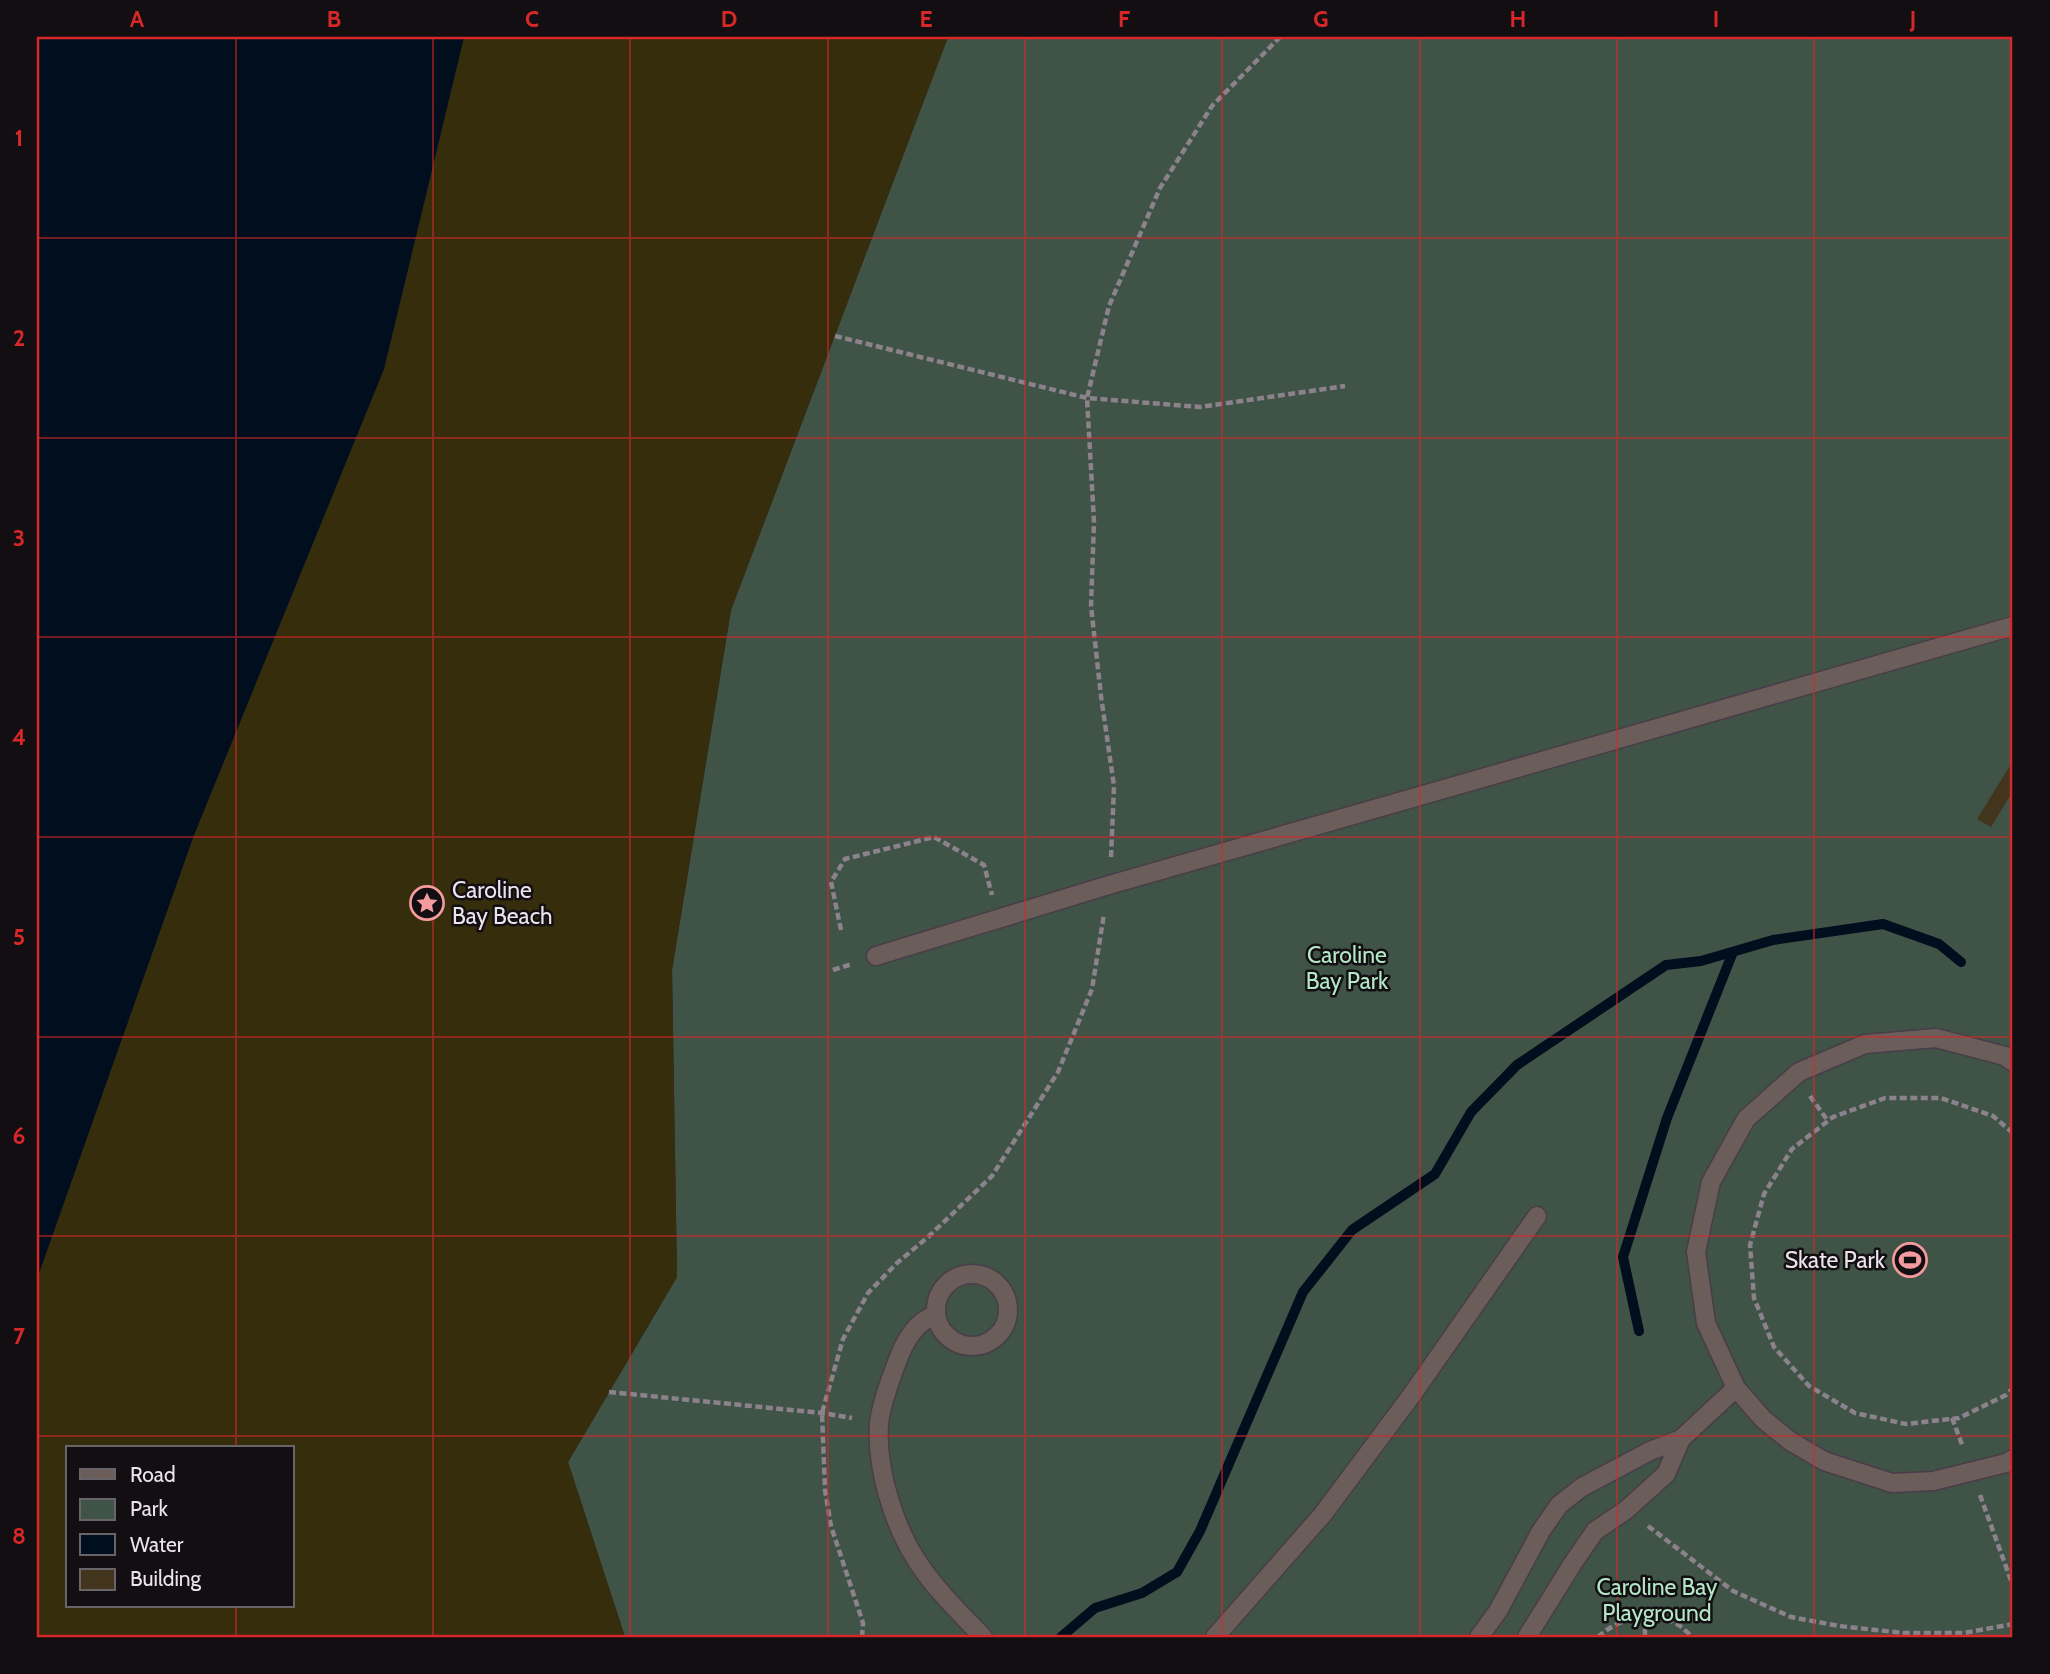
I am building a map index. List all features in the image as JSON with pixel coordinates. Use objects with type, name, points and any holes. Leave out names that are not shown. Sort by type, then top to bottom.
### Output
[{"type":"street","points":[[876,956],[1109,885],[2013,626]]},
{"type":"street","points":[[2013,1062],[2005,1056],[1936,1038],[1865,1044],[1799,1072],[1746,1119],[1710,1182],[1696,1252],[1706,1323],[1737,1388],[1763,1419],[1790,1441],[1824,1461],[1892,1483],[1933,1482],[1972,1473],[2013,1459]]},
{"type":"street","points":[[1215,1637],[1323,1514],[1411,1396],[1537,1216]]},
{"type":"street","points":[[980,1274],[1001,1287],[1006,1297],[1007,1321],[1001,1332],[981,1345],[958,1343],[941,1327],[936,1316],[940,1294],[957,1277],[980,1274]]},
{"type":"street","points":[[936,1316],[929,1317],[919,1325],[903,1346],[892,1375],[879,1423],[883,1476],[896,1521],[917,1561],[947,1599],[983,1637]]},
{"type":"street","points":[[1479,1637],[1499,1611],[1541,1531],[1559,1505],[1582,1487],[1650,1451],[1681,1438],[1737,1388]]},
{"type":"street","points":[[1527,1637],[1595,1531],[1632,1504],[1666,1474],[1681,1438]]},
{"type":"path","points":[[862,1637],[863,1623],[831,1526],[825,1490],[822,1413],[843,1339],[869,1293],[897,1263],[929,1237],[992,1176],[1058,1072],[1091,989],[1109,885],[1114,786],[1091,606],[1094,522],[1087,398],[1109,306],[1160,188],[1212,106],[1280,37]]},
{"type":"path","points":[[835,336],[1087,398],[1200,407],[1345,386]]},
{"type":"path","points":[[841,930],[831,882],[845,859],[934,837],[984,865],[998,920]]},
{"type":"path","points":[[2013,1133],[1993,1116],[1941,1098],[1885,1098],[1833,1117],[1792,1149],[1764,1194],[1750,1245],[1754,1298],[1774,1346],[1809,1386],[1855,1413],[1906,1424],[1959,1418],[2006,1395],[2013,1388]]},
{"type":"path","points":[[609,1392],[822,1413]]},
{"type":"path","points":[[1952,1418],[2013,1586]]},
{"type":"path","points":[[1632,1504],[1650,1529],[1733,1591],[1791,1617],[1904,1633],[1964,1633],[2013,1624]]},
{"type":"path","points":[[1598,1637],[1615,1625],[1630,1619],[1645,1618],[1660,1618],[1677,1624],[1693,1637]]},
{"type":"path","points":[[1645,1618],[1645,1637]]},
{"type":"path","points":[[1864,1637],[1871,1630]]},
{"type":"green space","name":"Caroline Bay Park","points":[[948,37],[2013,37],[2013,1637],[625,1637],[568,1462],[677,1277],[672,970],[731,610]]},
{"type":"sand","name":"Caroline Bay Beach","points":[[464,37],[948,37],[731,610],[672,970],[677,1277],[568,1462],[625,1637],[37,1637],[37,1279],[194,835],[384,369]]},
{"type":"water","points":[[37,37],[464,37],[384,369],[194,835],[37,1279]]},
{"type":"building","points":[[2013,761],[2013,791],[1991,827],[1977,819]]},
{"type":"waterway","points":[[1061,1637],[1095,1608],[1142,1593],[1177,1572],[1200,1531],[1303,1292],[1352,1230],[1435,1174],[1471,1112],[1517,1065],[1666,965],[1701,961],[1773,940],[1883,924],[1939,944],[1961,962]]},
{"type":"waterway","points":[[1639,1331],[1623,1257],[1667,1118],[1733,952]]},
{"type":"place","name":"Caroline Bay Beach","points":[[427,903]]},
{"type":"place","name":"Skate Park","points":[[1910,1260]]},
{"type":"park label","name":"Caroline Bay Playground","points":[[1657,1600]]}]
